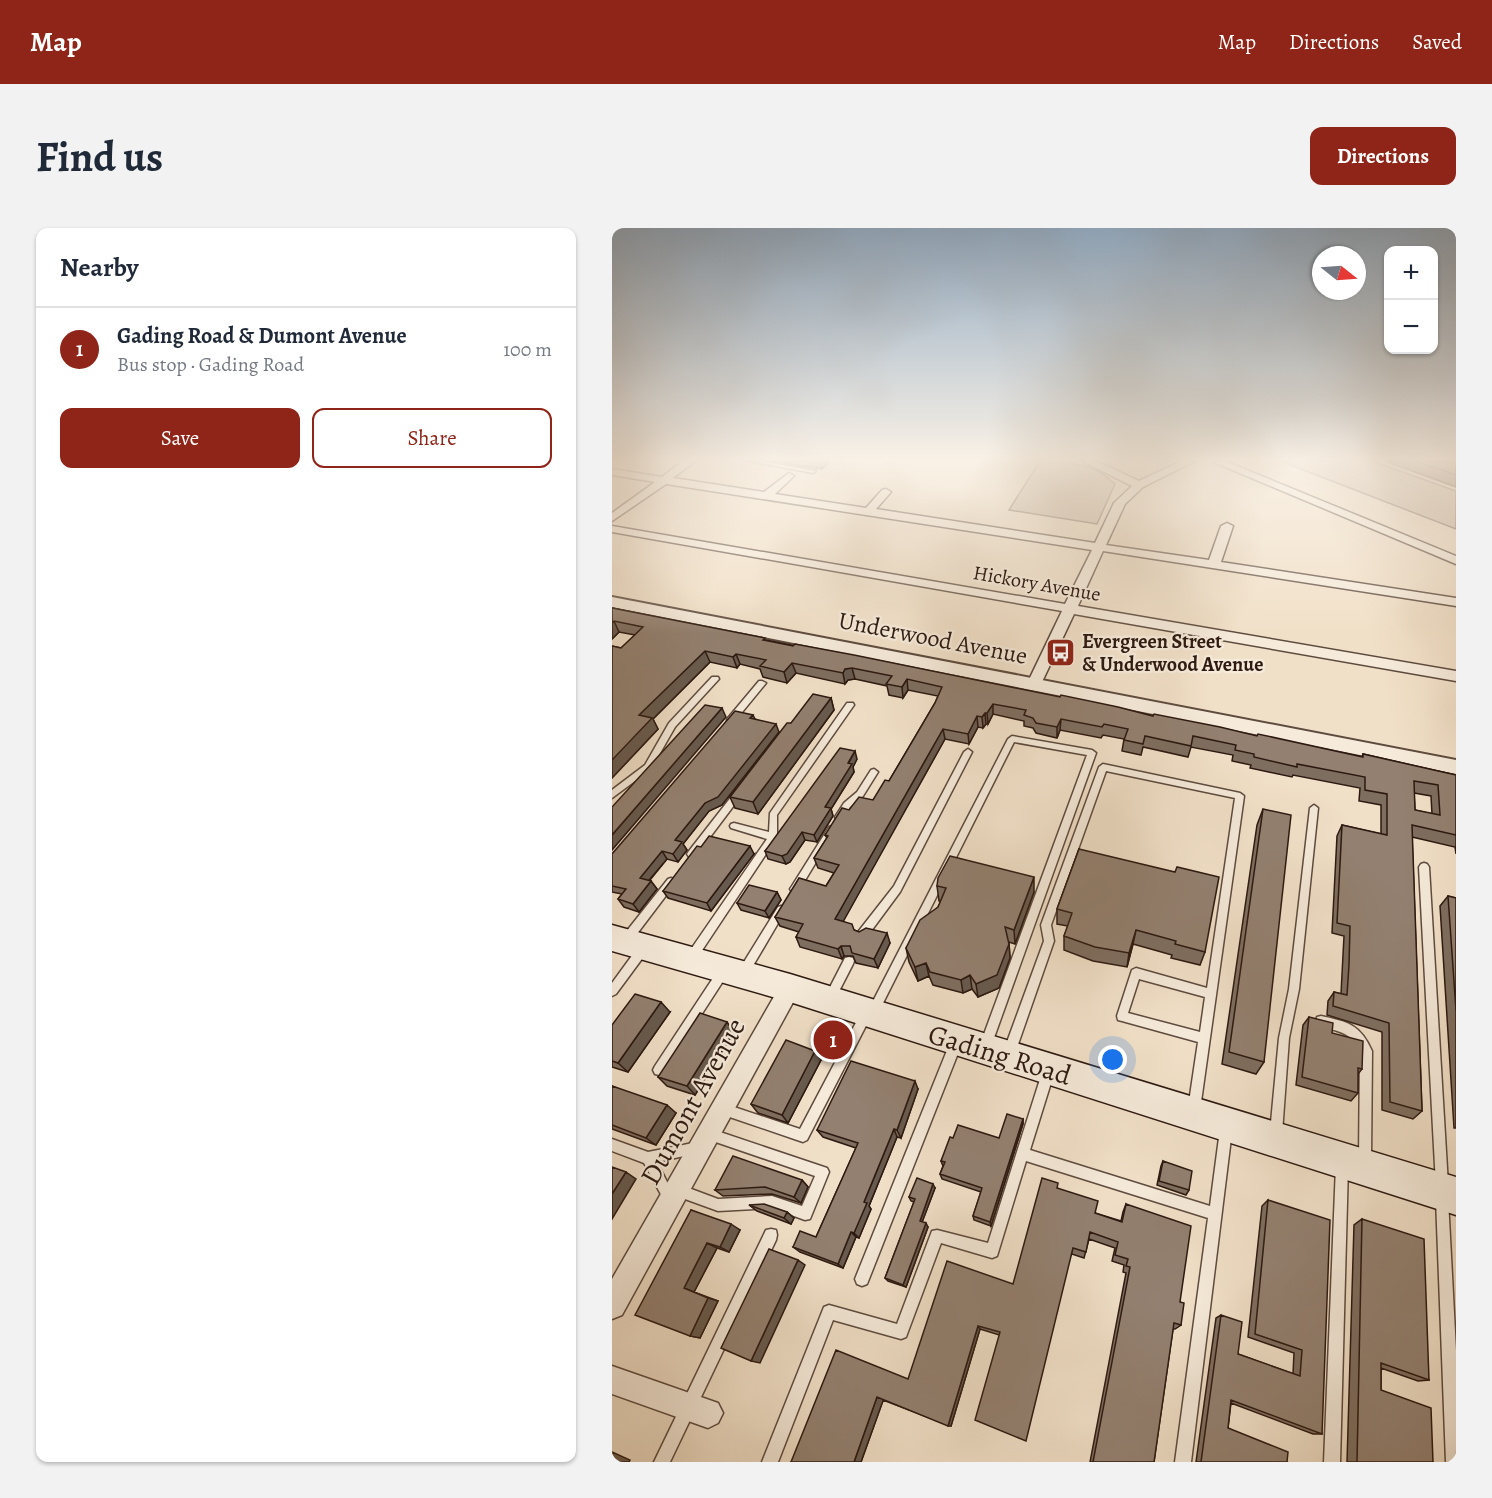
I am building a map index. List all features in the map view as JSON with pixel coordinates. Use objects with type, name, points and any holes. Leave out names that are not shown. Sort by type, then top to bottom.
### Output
[{"type":"main road","name":"Gading Road","points":[[627,942],[790,988],[1449,1194]]},
{"type":"street","points":[[911,519],[1456,602]]},
{"type":"street","points":[[1034,684],[1113,519]]},
{"type":"street","points":[[1356,519],[1456,560]]},
{"type":"street","points":[[1214,564],[1227,526]]},
{"type":"street","name":"Hickory Avenue","points":[[612,529],[1456,676]]},
{"type":"street","name":"Underwood Avenue","points":[[612,602],[1456,767]]},
{"type":"street","name":"Dumont Avenue","points":[[612,1305],[790,988]]},
{"type":"street","points":[[612,1380],[699,1409]]},
{"type":"lane","points":[[612,795],[648,767],[672,725],[715,679]]},
{"type":"lane","points":[[725,727],[762,683]]},
{"type":"lane","points":[[690,960],[773,837],[773,815],[850,705]]},
{"type":"lane","points":[[722,1109],[804,1136],[1012,739],[1092,753],[983,1049]]},
{"type":"lane","points":[[862,935],[897,889],[968,752]]},
{"type":"lane","points":[[862,1279],[983,1049],[1049,941],[1046,925],[1103,766],[1240,796],[1193,1114]]},
{"type":"lane","points":[[659,1070],[733,972],[847,805],[860,795],[874,772]]},
{"type":"lane","points":[[689,858],[748,782]]},
{"type":"lane","points":[[1276,1140],[1284,1038],[1294,989],[1314,808]]},
{"type":"lane","points":[[734,826],[773,837]]},
{"type":"lane","points":[[1424,867],[1449,1194],[1454,1462]]},
{"type":"lane","points":[[612,991],[627,942],[675,877]]},
{"type":"lane","points":[[829,1000],[849,961]]},
{"type":"lane","points":[[1204,1038],[1122,1016],[1136,973],[1211,994]]},
{"type":"lane","points":[[1311,1018],[1345,1027],[1360,1037],[1366,1051],[1353,1164],[1332,1462]]},
{"type":"lane","points":[[770,1462],[829,1312],[902,1332],[937,1236],[992,1251],[1050,1069]]},
{"type":"lane","points":[[1183,1462],[1227,1125]]},
{"type":"lane","points":[[612,1145],[648,1158],[673,1195],[718,1204],[772,1202],[805,1214],[823,1172],[704,1141],[648,1158]]},
{"type":"lane","points":[[1023,1154],[1215,1214]]},
{"type":"lane","points":[[662,1462],[699,1409],[771,1235]]},
{"type":"shaded area","points":[[1063,519],[1099,519],[1097,524]]},
{"type":"shaded area","points":[[1429,519],[1456,519],[1456,529]]},
{"type":"building","points":[[612,608],[765,638],[763,640],[793,646],[795,644],[854,655],[1060,697],[1061,695],[1153,716],[1154,714],[1257,736],[1258,734],[1363,757],[1363,754],[1456,775],[1456,835],[1412,825],[1422,1111],[1390,1102],[1389,1023],[1333,1006],[1334,992],[1347,995],[1349,965],[1350,926],[1337,923],[1342,825],[1387,835],[1387,794],[1365,790],[1365,777],[1297,764],[1297,767],[1254,757],[1254,754],[1235,750],[1236,745],[1193,736],[1191,746],[1145,736],[1143,744],[1124,740],[1128,729],[1104,724],[1102,727],[1061,719],[1057,727],[1036,723],[1033,718],[1024,715],[1026,710],[993,704],[982,717],[977,716],[968,734],[943,729],[835,919],[852,924],[854,930],[859,932],[866,928],[887,933],[874,959],[852,953],[850,946],[841,946],[838,949],[796,937],[803,924],[775,917],[799,878],[826,886],[839,865],[814,858],[828,836],[825,835],[842,808],[849,810],[859,797],[873,800],[885,780],[889,781],[942,687],[907,679],[902,687],[886,684],[892,676],[852,668],[845,669],[843,673],[792,663],[784,672],[760,666],[766,660],[736,654],[733,657],[705,651],[639,715],[652,718],[612,760],[612,646],[621,648],[643,627],[614,621],[612,623]],"holes":[[[1414,781],[1438,785],[1440,815],[1415,810]]]},
{"type":"building","points":[[813,694],[831,698],[753,802],[730,797],[787,723],[791,723]]},
{"type":"building","points":[[705,705],[722,708],[612,835],[612,807]]},
{"type":"building","points":[[735,711],[753,715],[750,718],[776,724],[718,797],[705,803],[675,840],[682,842],[673,854],[662,851],[640,878],[651,881],[633,904],[618,899],[626,889],[612,886],[612,854]]},
{"type":"building","points":[[840,748],[855,751],[848,763],[852,764],[825,807],[831,808],[814,835],[802,832],[787,854],[782,856],[765,851]]},
{"type":"building","points":[[1263,809],[1291,815],[1264,1062],[1229,1052]]},
{"type":"building","points":[[709,836],[750,846],[707,903],[663,891],[697,846],[701,847]]},
{"type":"building","points":[[1079,849],[1175,872],[1177,867],[1219,877],[1205,952],[1136,930],[1129,953],[1095,947],[1064,936],[1072,913],[1057,909]]},
{"type":"building","points":[[950,856],[1034,877],[1014,930],[1005,927],[1009,944],[997,975],[976,984],[970,975],[961,980],[930,972],[926,963],[915,967],[906,948],[920,920],[938,907],[946,888],[937,886],[938,878]]},
{"type":"building","points":[[749,885],[777,892],[765,911],[737,903]]},
{"type":"building","points":[[1448,896],[1456,898],[1456,1010]]},
{"type":"building","points":[[635,994],[661,1002],[618,1063],[612,1061],[612,1025]]},
{"type":"building","points":[[700,1013],[727,1022],[687,1086],[658,1077]]},
{"type":"building","points":[[1309,1017],[1333,1023],[1332,1033],[1363,1041],[1362,1069],[1358,1068],[1358,1093],[1302,1077]]},
{"type":"building","points":[[786,1040],[815,1051],[782,1115],[751,1104]]},
{"type":"building","points":[[851,1061],[915,1081],[897,1130],[894,1129],[864,1202],[867,1203],[854,1233],[851,1232],[838,1264],[793,1247],[800,1231],[816,1237],[858,1143],[817,1130]]},
{"type":"building","points":[[612,1086],[667,1105],[646,1138],[612,1125]]},
{"type":"building","points":[[1007,1114],[1023,1119],[990,1222],[973,1216],[982,1188],[940,1174],[945,1162],[941,1161],[950,1137],[953,1138],[958,1125],[999,1138]]},
{"type":"building","points":[[733,1156],[802,1180],[794,1197],[765,1187],[715,1190]]},
{"type":"building","points":[[1163,1161],[1192,1171],[1189,1190],[1159,1181]]},
{"type":"building","points":[[612,1167],[626,1172],[612,1194]]},
{"type":"building","points":[[917,1178],[933,1184],[920,1221],[926,1223],[903,1285],[885,1278],[915,1199],[909,1197]]},
{"type":"building","points":[[1042,1178],[1058,1183],[1057,1188],[1098,1201],[1095,1213],[1122,1222],[1126,1204],[1191,1226],[1180,1302],[1184,1303],[1181,1325],[1174,1323],[1154,1462],[1093,1462],[1130,1267],[1126,1266],[1128,1259],[1115,1255],[1118,1242],[1090,1232],[1086,1252],[1073,1248],[1026,1441],[975,1420],[1000,1332],[978,1326],[948,1426],[877,1397],[854,1462],[791,1462],[836,1350],[908,1379],[947,1261],[1013,1284]]},
{"type":"building","points":[[1268,1200],[1330,1220],[1322,1434],[1231,1400],[1228,1428],[1288,1452],[1287,1462],[1201,1462],[1221,1315],[1242,1322],[1238,1354],[1300,1376],[1302,1350],[1255,1334]]},
{"type":"building","points":[[764,1204],[787,1212],[784,1218],[749,1205]]},
{"type":"building","points":[[691,1210],[731,1224],[720,1247],[707,1243],[684,1288],[708,1298],[690,1336],[635,1315]]},
{"type":"building","points":[[1362,1219],[1424,1239],[1429,1380],[1381,1363],[1381,1390],[1431,1408],[1433,1462],[1357,1462]]},
{"type":"building","points":[[769,1249],[798,1260],[751,1361],[721,1348]]},
{"type":"place","name":"Evergreen Street & Underwood Avenue","points":[[1061,653]]},
{"type":"place","name":"Gading Road & Dumont Avenue","points":[[833,1040]]}]
